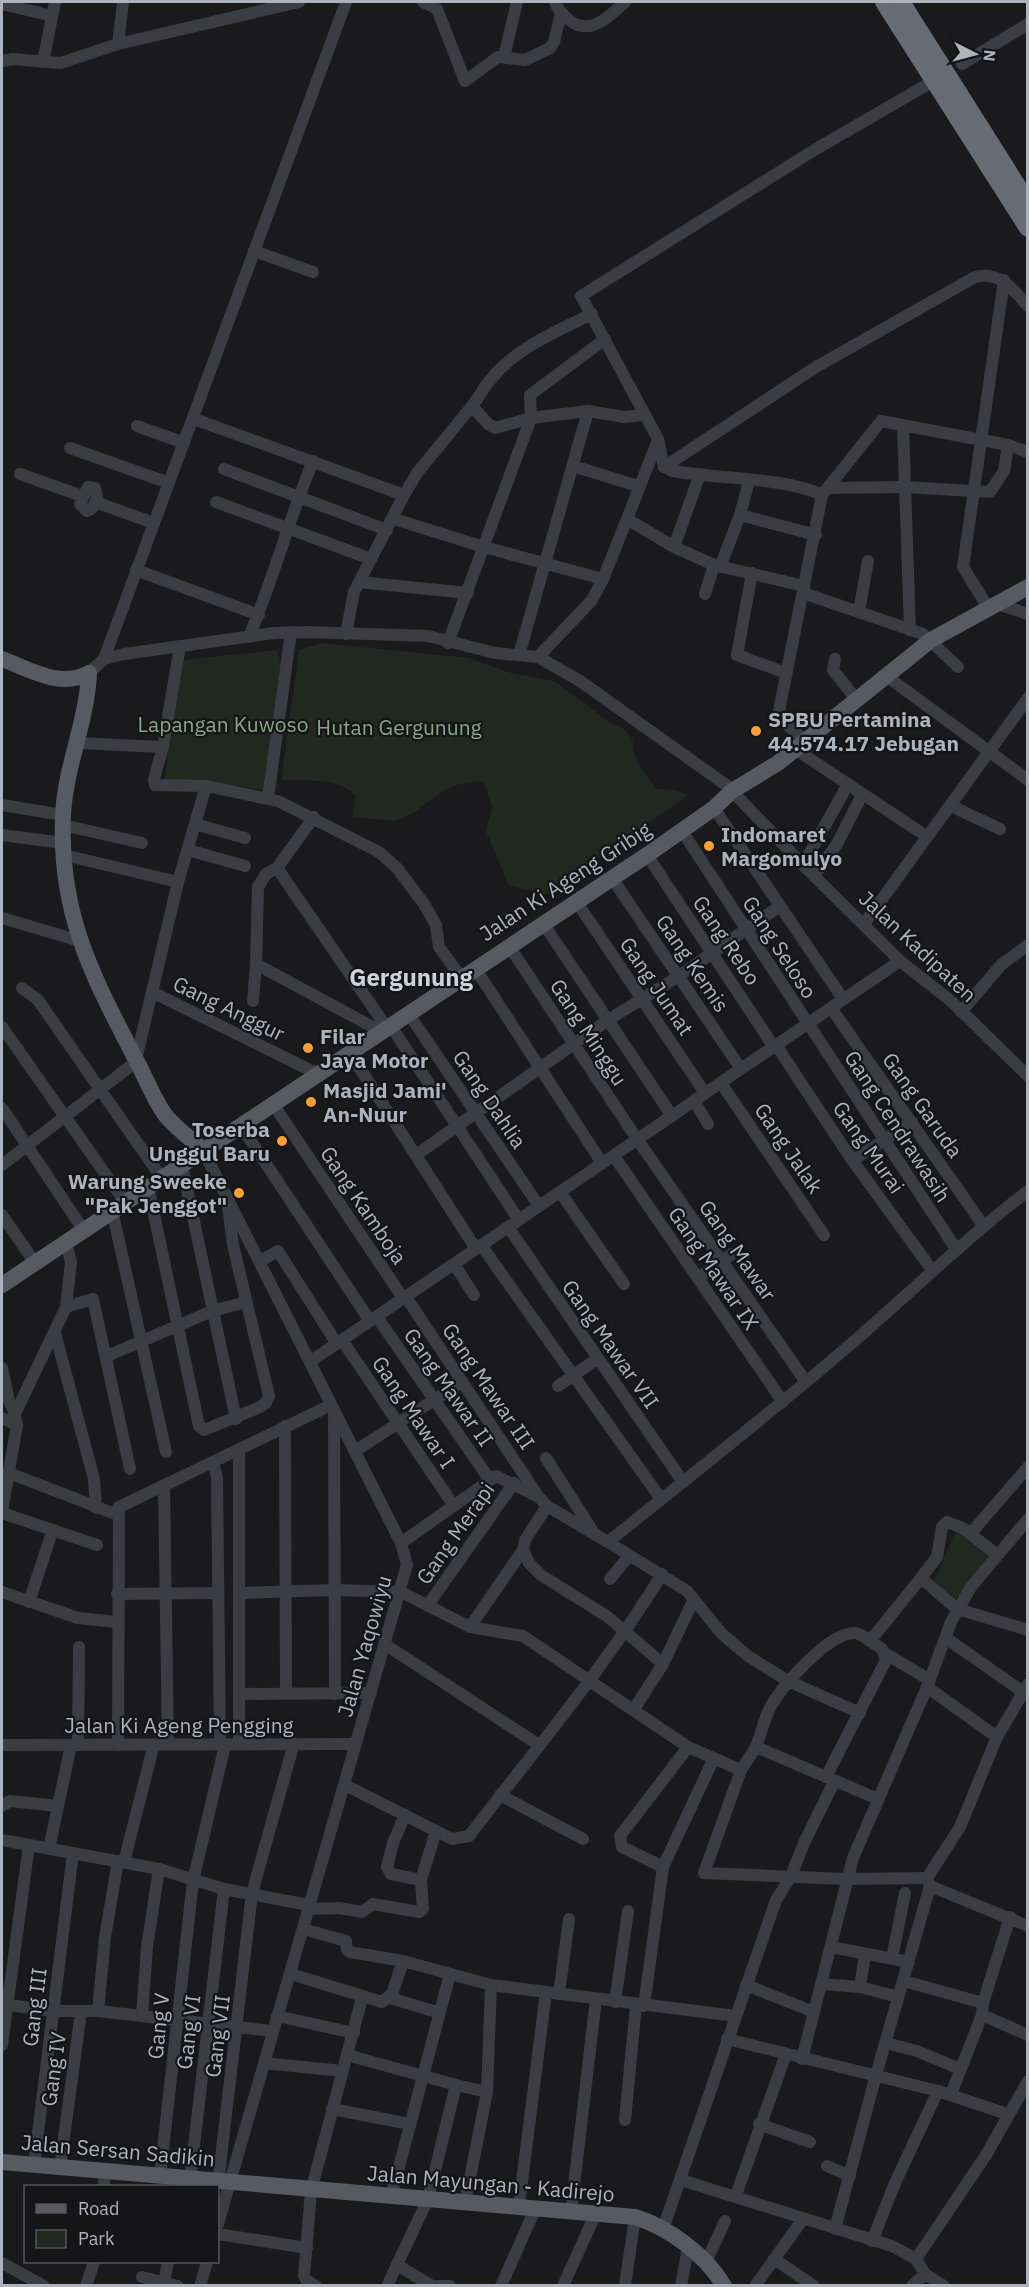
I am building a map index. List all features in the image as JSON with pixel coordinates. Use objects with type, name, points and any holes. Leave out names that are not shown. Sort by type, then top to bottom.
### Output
[{"type":"highway","points":[[885,2],[1028,228]]},
{"type":"highway","points":[[901,2],[1028,203]]},
{"type":"main road","name":"Jalan Ki Ageng Gribig","points":[[2,1285],[386,1029],[460,977],[682,831],[714,808],[731,789],[800,745],[931,640],[1028,587]]},
{"type":"main road","points":[[2,659],[48,677],[72,680],[89,673],[88,694],[63,820],[68,903],[80,941],[102,995],[166,1116],[203,1150]]},
{"type":"main road","name":"Jalan Sersan Sadikin","points":[[2,2162],[60,2167],[105,2179],[160,2176],[224,2183]]},
{"type":"main road","name":"Jalan Mayungan - Kadirejo","points":[[224,2183],[392,2198],[528,2206],[635,2217],[663,2229],[688,2248],[706,2262],[724,2286]]},
{"type":"street","points":[[43,62],[55,2]]},
{"type":"street","points":[[118,44],[123,2]]},
{"type":"street","points":[[2,61],[13,59],[43,62],[70,61],[118,44],[298,2]]},
{"type":"street","points":[[89,673],[104,659],[346,2]]},
{"type":"street","points":[[423,2],[436,9],[465,81],[493,60],[504,57],[525,60],[550,48],[554,42],[558,7]]},
{"type":"street","points":[[504,57],[518,2]]},
{"type":"street","points":[[558,7],[570,21],[585,28],[596,25],[625,2]]},
{"type":"street","points":[[2,4],[52,16]]},
{"type":"street","points":[[962,64],[1028,24]]},
{"type":"street","points":[[664,467],[658,439],[581,296],[816,149],[930,83]]},
{"type":"street","points":[[254,251],[313,272]]},
{"type":"street","points":[[664,467],[816,367],[975,277],[992,275],[1004,280],[1028,306]]},
{"type":"street","points":[[1004,280],[963,567],[993,606],[1028,614]]},
{"type":"street","points":[[346,634],[349,607],[359,582],[417,473],[490,379],[507,363],[549,335],[592,314]]},
{"type":"street","points":[[448,643],[531,418],[530,395],[605,339]]},
{"type":"street","points":[[472,405],[488,424],[495,428],[531,418],[588,411],[624,417],[645,415]]},
{"type":"street","points":[[519,655],[588,411]]},
{"type":"street","points":[[194,419],[404,495]]},
{"type":"street","points":[[926,836],[848,786],[800,745],[779,715],[779,702],[826,492],[881,421],[1028,452]]},
{"type":"street","points":[[137,426],[184,443]]},
{"type":"street","points":[[903,426],[910,630]]},
{"type":"street","points":[[104,659],[180,646],[291,632],[428,636],[448,643],[538,657],[592,600],[603,579],[658,439]]},
{"type":"street","points":[[664,467],[826,492],[905,487],[973,492],[992,490],[1004,471],[1008,446]]},
{"type":"street","points":[[70,448],[169,483]]},
{"type":"street","points":[[249,637],[259,615],[298,496],[313,461]]},
{"type":"street","points":[[573,466],[638,486]]},
{"type":"street","points":[[224,469],[387,530]]},
{"type":"street","points":[[20,474],[82,496],[80,504],[83,510],[90,510],[95,502],[154,523]]},
{"type":"street","points":[[674,547],[700,474]]},
{"type":"street","points":[[705,594],[740,515],[749,481]]},
{"type":"street","points":[[216,502],[370,559]]},
{"type":"street","points":[[740,515],[816,535]]},
{"type":"street","points":[[394,519],[484,548],[603,579]]},
{"type":"street","points":[[627,519],[674,547],[717,566],[752,573],[803,589],[910,630],[931,640],[958,667]]},
{"type":"street","points":[[859,611],[868,561]]},
{"type":"street","points":[[136,570],[259,615]]},
{"type":"street","points":[[752,573],[737,655],[786,673]]},
{"type":"street","points":[[359,582],[468,593]]},
{"type":"street","points":[[268,798],[291,632]]},
{"type":"street","points":[[180,646],[163,747],[154,779],[155,784],[206,786],[268,798],[314,817],[379,852],[397,868],[431,915],[438,930],[439,947],[460,977]]},
{"type":"street","name":"Jalan Kadipaten","points":[[538,657],[580,681],[731,789],[803,865],[900,961],[961,1012],[1028,1076]]},
{"type":"street","points":[[835,659],[833,670],[856,699]]},
{"type":"street","points":[[885,675],[1028,780]]},
{"type":"street","points":[[864,924],[1028,698]]},
{"type":"street","points":[[77,743],[163,747]]},
{"type":"street","points":[[152,992],[178,882],[206,786]]},
{"type":"street","points":[[803,865],[848,786]]},
{"type":"street","points":[[814,876],[837,844],[862,795]]},
{"type":"street","points":[[2,805],[142,843]]},
{"type":"street","points":[[951,806],[1000,829]]},
{"type":"street","points":[[714,808],[843,999]]},
{"type":"street","points":[[253,1001],[258,887],[266,874],[277,868],[314,817]]},
{"type":"street","points":[[195,824],[245,838]]},
{"type":"street","name":"Gang Seloso","points":[[682,831],[808,1024]]},
{"type":"street","points":[[2,835],[63,849],[178,882]]},
{"type":"street","points":[[188,850],[245,866]]},
{"type":"street","name":"Gang Rebo","points":[[647,855],[775,1046]]},
{"type":"street","name":"Gang Mawar VII","points":[[277,868],[386,1029],[456,1127],[597,1359],[682,1482]]},
{"type":"street","name":"Gang Kemis","points":[[612,878],[741,1069]]},
{"type":"street","name":"Gang Jumat","points":[[576,902],[705,1093]]},
{"type":"street","points":[[416,1155],[608,1020],[679,976],[780,906]]},
{"type":"street","points":[[2,918],[80,941]]},
{"type":"street","points":[[543,923],[672,1116]]},
{"type":"street","points":[[961,1012],[1001,965],[1028,945]]},
{"type":"street","name":"Gang Minggu","points":[[509,946],[637,1140]]},
{"type":"street","points":[[311,1361],[900,961]]},
{"type":"street","points":[[256,964],[386,1029]]},
{"type":"street","points":[[475,968],[602,1163]]},
{"type":"street","points":[[22,988],[38,1000],[99,1090],[155,1182],[178,1325],[200,1428],[206,1430],[236,1419],[266,1403],[269,1396],[233,1245],[228,1198]]},
{"type":"street","name":"Gang Anggur","points":[[137,1060],[152,992],[318,1074]]},
{"type":"street","name":"Gang Garuda","points":[[831,1008],[983,1225]]},
{"type":"street","name":"Gang Dahlia","points":[[408,1013],[539,1206]]},
{"type":"street","name":"Gang Cendrawasih","points":[[808,1024],[956,1249]]},
{"type":"street","points":[[2,1027],[65,1117],[118,1206],[141,1340],[166,1452]]},
{"type":"street","name":"Gang Murai","points":[[775,1046],[932,1270]]},
{"type":"street","points":[[350,1053],[479,1247],[662,1499]]},
{"type":"street","points":[[2,1165],[137,1060]]},
{"type":"street","name":"Gang Jalak","points":[[720,1083],[824,1235]]},
{"type":"street","points":[[694,1101],[708,1124]]},
{"type":"street","name":"Gang Kamboja","points":[[273,1104],[405,1298]]},
{"type":"street","points":[[2,1108],[84,1231]]},
{"type":"street","points":[[853,1160],[912,1122]]},
{"type":"street","name":"Gang Mawar II","points":[[241,1126],[374,1319],[489,1480]]},
{"type":"street","name":"Gang Mawar","points":[[637,1140],[727,1257],[806,1382]]},
{"type":"street","name":"Jalan Yaqowiyu","points":[[203,1150],[401,1543],[407,1565],[386,1645],[308,1907],[291,1974],[224,2183]]},
{"type":"street","name":"Gang Mawar IX","points":[[614,1156],[783,1402]]},
{"type":"street","points":[[182,1165],[236,1419]]},
{"type":"street","points":[[608,1542],[783,1402],[983,1225],[1028,1191]]},
{"type":"street","points":[[560,1192],[624,1284]]},
{"type":"street","points":[[2,1215],[35,1263]]},
{"type":"street","points":[[66,1243],[70,1262],[66,1307],[16,1419],[6,1470],[2,1512],[52,1532],[97,1545]]},
{"type":"street","name":"Gang Mawar I","points":[[260,1261],[278,1251],[399,1423],[454,1506]]},
{"type":"street","points":[[698,1278],[727,1257]]},
{"type":"street","points":[[454,1264],[474,1295]]},
{"type":"street","name":"Gang Mawar III","points":[[405,1298],[543,1501]]},
{"type":"street","points":[[66,1307],[93,1299],[130,1469]]},
{"type":"street","points":[[107,1356],[212,1311],[246,1302]]},
{"type":"street","points":[[54,1333],[94,1479],[96,1508]]},
{"type":"street","points":[[558,1386],[597,1359]]},
{"type":"street","points":[[2,1368],[9,1401],[16,1419]]},
{"type":"street","points":[[355,1451],[462,1382]]},
{"type":"street","points":[[118,1745],[118,1515],[122,1504],[164,1486],[285,1426],[333,1407],[336,1694]]},
{"type":"street","points":[[2,1418],[16,1419]]},
{"type":"street","points":[[285,1426],[286,1693]]},
{"type":"street","points":[[239,1450],[239,1744]]},
{"type":"street","points":[[546,1458],[594,1534]]},
{"type":"street","name":"Gang V","points":[[160,2176],[193,1881],[222,1745],[217,1593],[217,1477],[213,1462]]},
{"type":"street","points":[[971,1533],[1028,1467]]},
{"type":"street","points":[[6,1470],[118,1515]]},
{"type":"street","points":[[401,1543],[489,1480],[502,1477],[687,1591],[709,1621],[732,1643],[788,1681],[860,1713]]},
{"type":"street","name":"Gang Merapi","points":[[428,1605],[514,1483]]},
{"type":"street","points":[[164,1486],[168,1744]]},
{"type":"street","points":[[470,1627],[523,1550],[526,1536],[543,1501]]},
{"type":"street","points":[[802,2059],[846,1880],[878,1799],[929,1683],[957,1609],[997,1555],[1028,1519]]},
{"type":"street","points":[[870,1641],[937,1557],[945,1523],[955,1523],[997,1555]]},
{"type":"street","points":[[29,1602],[52,1532]]},
{"type":"street","points":[[523,1550],[529,1563],[541,1575],[627,1631],[663,1664]]},
{"type":"street","points":[[610,1579],[629,1556]]},
{"type":"street","points":[[345,1785],[452,1839],[469,1836],[627,1631],[662,1574]]},
{"type":"street","points":[[921,1578],[957,1609],[1028,1630]]},
{"type":"street","points":[[240,1593],[334,1590],[401,1592],[470,1627],[523,1636],[688,1747],[713,1760],[741,1770]]},
{"type":"street","points":[[2,1592],[78,1618],[118,1622]]},
{"type":"street","points":[[117,1594],[217,1593]]},
{"type":"street","points":[[633,1709],[663,1664],[694,1599]]},
{"type":"street","points":[[997,1737],[929,1683],[870,1641],[857,1633],[851,1633],[822,1649],[788,1681],[770,1707],[756,1747],[741,1770],[704,1873],[929,1882],[1028,1926]]},
{"type":"street","points":[[836,2229],[929,1882],[970,1807],[997,1737],[1025,1688],[946,1638]]},
{"type":"street","points":[[386,1645],[539,1745]]},
{"type":"street","points":[[49,1849],[57,1806],[74,1745],[79,1647]]},
{"type":"street","points":[[663,2229],[780,1891],[790,1878],[830,1780],[886,1662],[886,1654]]},
{"type":"street","points":[[239,1694],[370,1694]]},
{"type":"street","name":"Gang VII","points":[[224,2183],[252,1893],[294,1743]]},
{"type":"street","points":[[98,2011],[105,1938],[121,1862],[154,1744]]},
{"type":"street","name":"Jalan Ki Ageng Pengging","points":[[2,1745],[356,1744]]},
{"type":"street","points":[[663,1868],[622,1847],[620,1836],[688,1747]]},
{"type":"street","points":[[756,1747],[878,1799]]},
{"type":"street","points":[[625,2120],[640,2006],[663,1868],[713,1760]]},
{"type":"street","points":[[500,1795],[583,1839]]},
{"type":"street","points":[[2,1806],[10,1801],[57,1806]]},
{"type":"street","points":[[405,1815],[393,1843],[387,1870],[391,1874],[421,1880]]},
{"type":"street","points":[[2,1840],[159,1869],[224,1889],[252,1893],[308,1907],[339,1908],[362,1912],[373,1904],[419,1912],[423,1909],[421,1880],[424,1863],[436,1831]]},
{"type":"street","points":[[2,2045],[4,2005],[29,1845]]},
{"type":"street","name":"Gang III","points":[[34,2165],[73,1853]]},
{"type":"street","points":[[142,2016],[147,1947],[159,1869]]},
{"type":"street","name":"Gang VI","points":[[190,2180],[224,1889]]},
{"type":"street","points":[[892,1959],[905,1893]]},
{"type":"street","points":[[615,2002],[628,1911]]},
{"type":"street","points":[[951,2094],[982,2009],[1010,1917]]},
{"type":"street","points":[[501,2286],[528,2206],[552,1993],[569,1919]]},
{"type":"street","points":[[303,1929],[346,1941],[347,1950],[350,1952],[403,1961],[491,1985],[640,2006],[735,2016]]},
{"type":"street","points":[[831,1947],[909,1962]]},
{"type":"street","points":[[860,1987],[865,1955]]},
{"type":"street","points":[[390,1998],[403,1961]]},
{"type":"street","points":[[291,1974],[362,1998],[382,2002],[390,1998],[440,2013]]},
{"type":"street","points":[[392,2198],[450,1974]]},
{"type":"street","points":[[904,1981],[982,2009],[1028,2035]]},
{"type":"street","points":[[822,1984],[860,1987],[898,1997]]},
{"type":"street","points":[[465,2203],[487,2092],[491,1985]]},
{"type":"street","points":[[746,1985],[814,2012]]},
{"type":"street","points":[[313,2285],[304,2276],[311,2191],[362,1998]]},
{"type":"street","points":[[571,2211],[596,1999]]},
{"type":"street","points":[[4,2005],[52,2011],[98,2011],[272,2031]]},
{"type":"street","name":"Gang IV","points":[[60,2167],[81,2012]]},
{"type":"street","points":[[277,2016],[354,2033]]},
{"type":"street","points":[[727,2039],[951,2094],[1008,2114]]},
{"type":"street","points":[[886,2043],[917,2051],[960,2069]]},
{"type":"street","points":[[736,2196],[759,2124],[786,2054]]},
{"type":"street","points":[[347,2055],[487,2092]]},
{"type":"street","points":[[264,2063],[342,2071]]},
{"type":"street","points":[[916,2259],[986,2155],[1028,2081]]},
{"type":"street","points":[[387,2286],[428,2199],[456,2085]]},
{"type":"street","points":[[872,2241],[895,2183],[938,2091]]},
{"type":"street","points":[[332,2109],[410,2124]]},
{"type":"street","points":[[759,2124],[810,2142]]},
{"type":"street","points":[[827,2166],[850,2176]]},
{"type":"street","points":[[681,2180],[892,2246],[916,2259],[925,2274],[944,2286]]},
{"type":"street","points":[[219,2217],[224,2183]]},
{"type":"street","points":[[562,2286],[596,2213]]},
{"type":"street","points":[[625,2286],[635,2217]]},
{"type":"street","points":[[755,2286],[803,2219]]},
{"type":"street","points":[[706,2262],[725,2221]]},
{"type":"street","points":[[219,2234],[307,2248]]},
{"type":"street","points":[[681,2286],[688,2248]]},
{"type":"street","points":[[774,2259],[814,2286]]},
{"type":"street","points":[[2,2263],[44,2286]]},
{"type":"street","points":[[86,2286],[94,2263]]},
{"type":"street","points":[[164,2282],[168,2263]]},
{"type":"street","points":[[201,2285],[207,2263]]},
{"type":"street","points":[[397,2265],[432,2286]]},
{"type":"street","points":[[912,2286],[925,2274]]},
{"type":"street","points":[[142,2277],[178,2286]]},
{"type":"street","points":[[437,2286],[450,2286]]},
{"type":"green space","name":"Hutan Gergunung","points":[[322,643],[469,658],[511,673],[554,681],[609,722],[625,730],[633,740],[634,754],[640,766],[657,789],[675,790],[688,795],[548,894],[509,886],[486,831],[492,807],[484,781],[463,783],[446,789],[413,813],[395,821],[353,817],[355,795],[340,785],[321,781],[281,780],[299,650]]},
{"type":"green space","name":"Lapangan Kuwoso","points":[[277,650],[282,667],[263,790],[210,782],[164,781],[182,660]]},
{"type":"green space","points":[[959,1531],[992,1555],[954,1601],[933,1583],[954,1535]]},
{"type":"place","name":"SPBU Pertamina 44.574.17 Jebugan","points":[[756,731]]},
{"type":"place","name":"Indomaret Margomulyo","points":[[709,846]]},
{"type":"place","name":"Filar Jaya Motor","points":[[308,1048]]},
{"type":"place","name":"Masjid Jami' An-Nuur","points":[[311,1102]]},
{"type":"place","name":"Toserba Unggul Baru","points":[[282,1141]]},
{"type":"place","name":"Warung Sweeke \"Pak Jenggot\"","points":[[239,1193]]},
{"type":"district","name":"Gergunung","points":[[411,977]]}]
